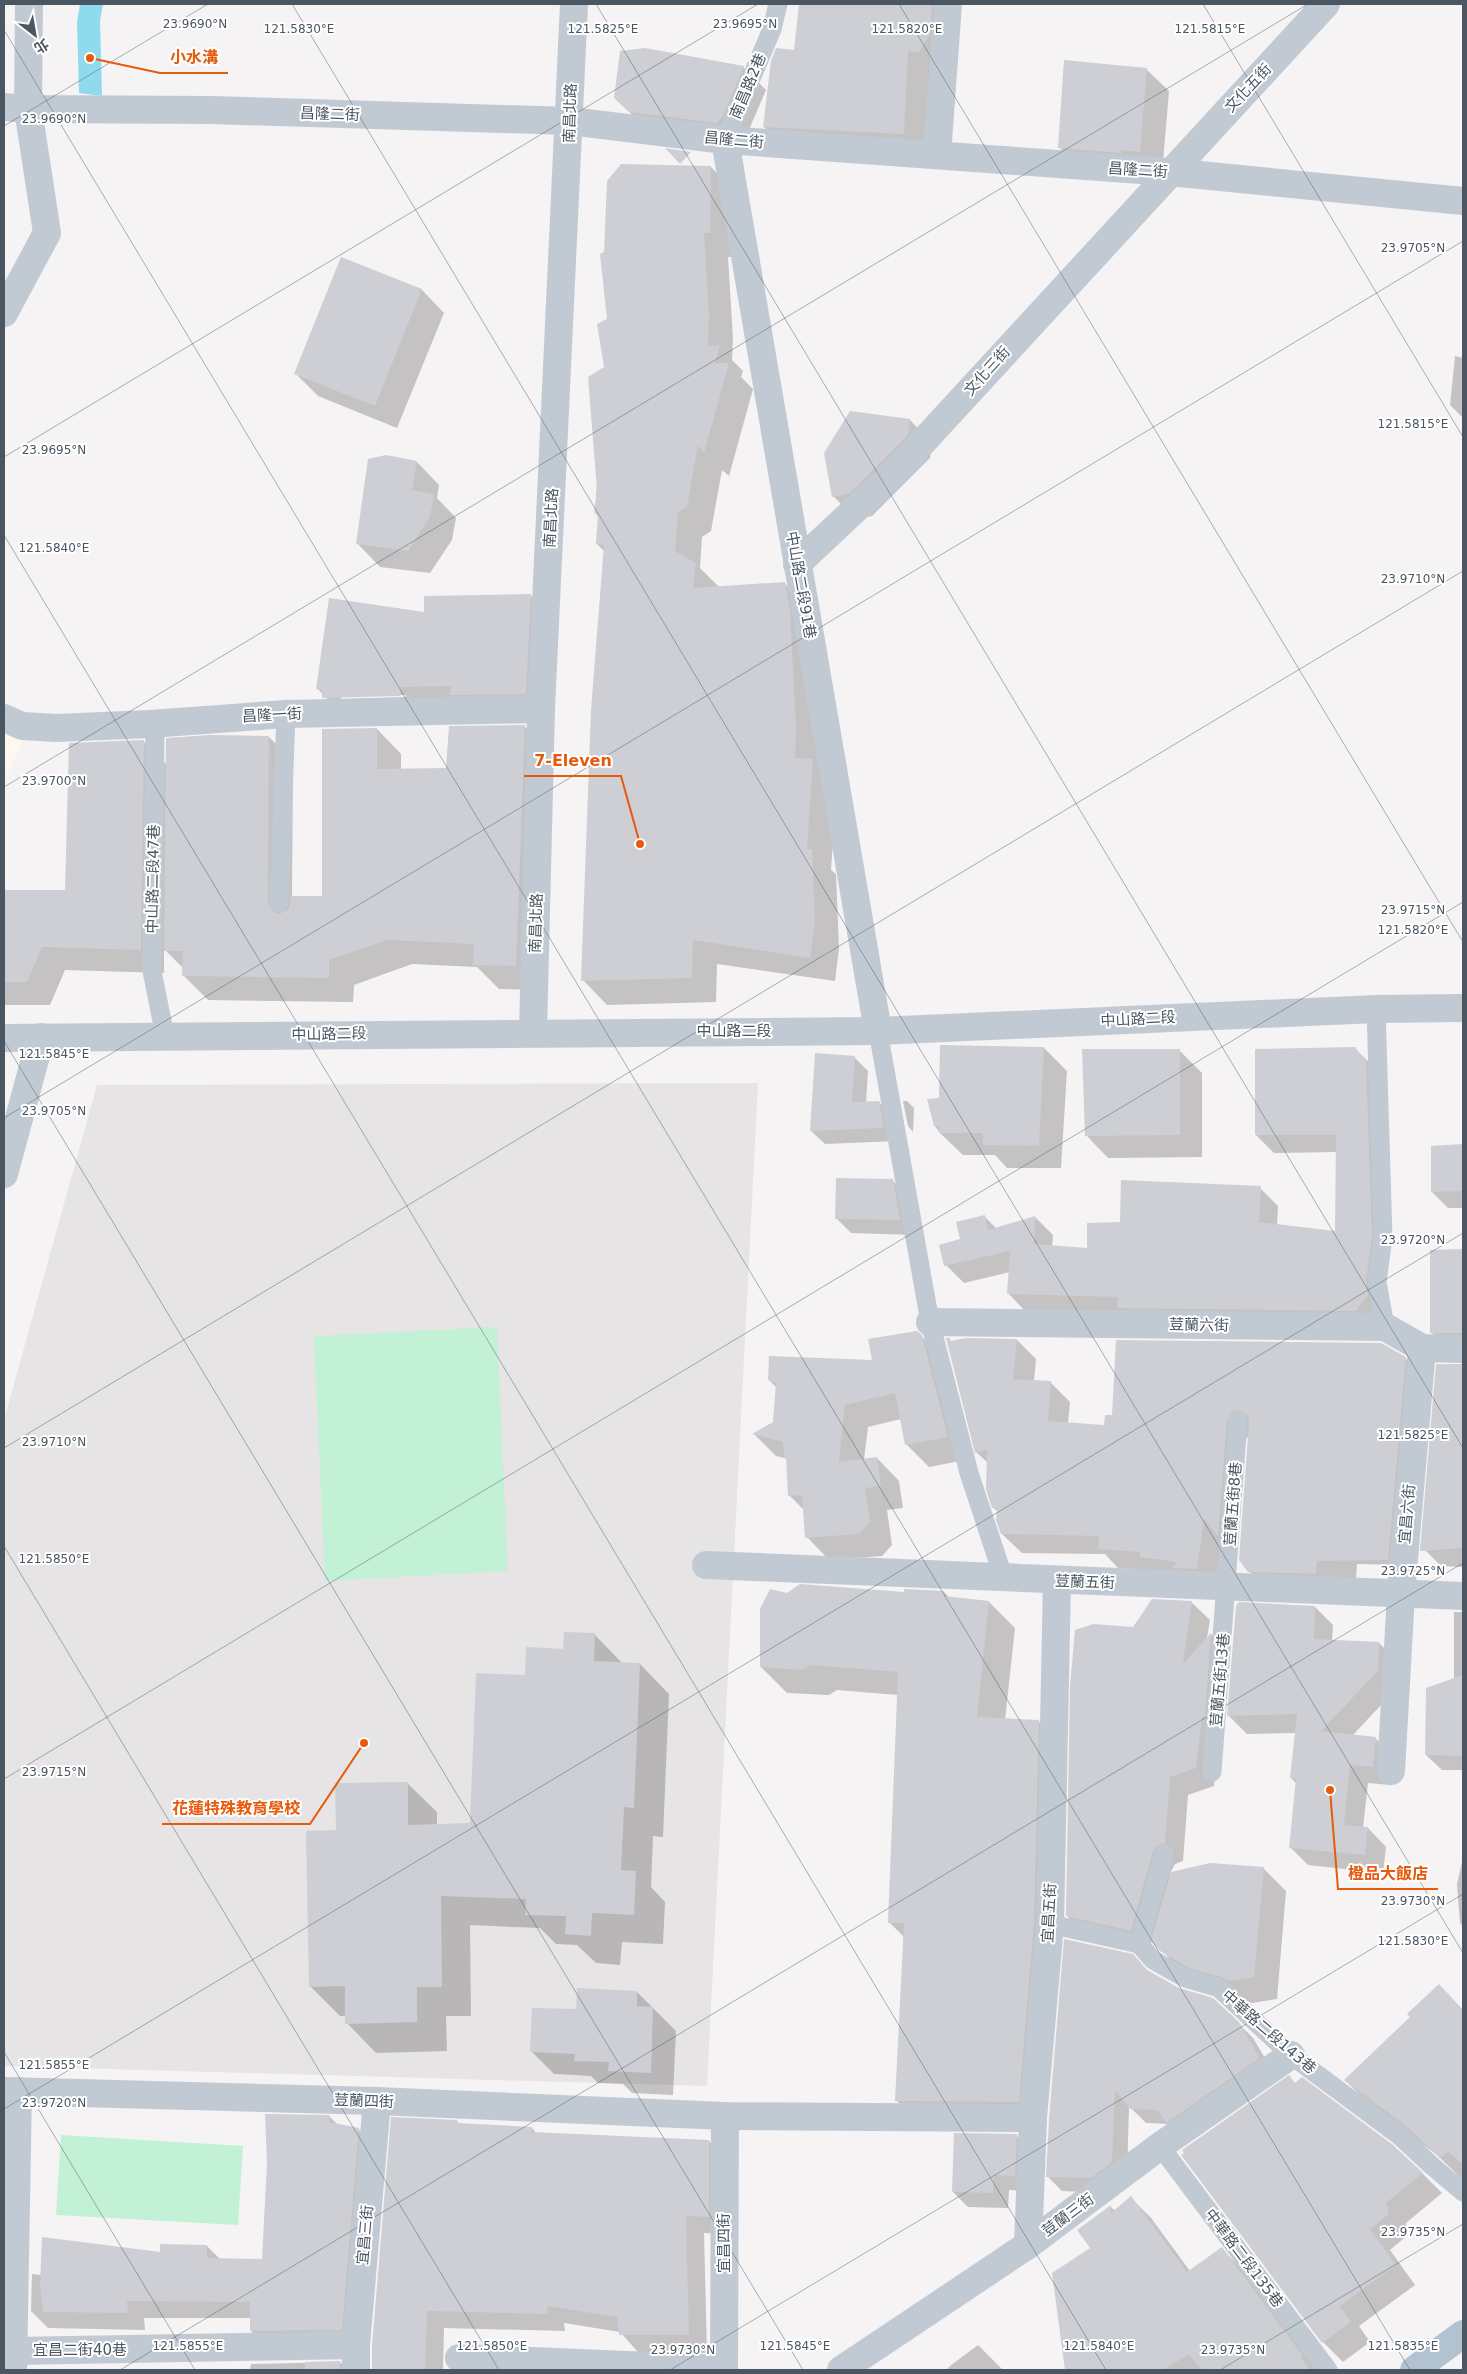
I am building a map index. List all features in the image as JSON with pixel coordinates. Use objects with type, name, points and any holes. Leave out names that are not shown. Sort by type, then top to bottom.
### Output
[{"type":"main road","points":[[1414,2370],[1463,2334]]},
{"type":"street","points":[[4,313],[47,233],[16,108],[29,4]]},
{"type":"street","name":"南昌北路","points":[[533,1032],[541,709],[574,4]]},
{"type":"street","points":[[937,155],[948,4]]},
{"type":"street","name":"文化五街","points":[[1169,172],[1326,4]]},
{"type":"street","name":"昌隆二街","points":[[16,108],[211,110],[570,121],[725,140],[1169,172],[1463,202]]},
{"type":"street","name":"中山路二段91巷","points":[[725,140],[878,1031]]},
{"type":"street","name":"文化三街","points":[[797,564],[896,471],[1169,172]]},
{"type":"street","name":"昌隆一街","points":[[4,718],[22,726],[56,728],[150,724],[286,714],[541,709]]},
{"type":"street","name":"中山路二段","points":[[4,1038],[533,1032],[878,1031],[1376,1008],[1463,1008]]},
{"type":"street","points":[[4,1174],[41,1038]]},
{"type":"street","name":"荳蘭六街","points":[[930,1322],[1385,1327],[1422,1348],[1463,1350]]},
{"type":"street","name":"宜昌六街","points":[[1391,1771],[1401,1594],[1422,1348]]},
{"type":"street","name":"荳蘭五街","points":[[706,1565],[1004,1579],[1463,1596]]},
{"type":"street","name":"宜昌五街","points":[[1028,2245],[1033,2118],[1050,1924],[1057,1581]]},
{"type":"street","name":"荳蘭三街","points":[[841,2370],[1028,2245],[1160,2146],[1290,2055]]},
{"type":"street","points":[[11,2091],[13,2361]]},
{"type":"street","name":"荳蘭四街","points":[[11,2091],[377,2101],[725,2116],[1033,2118]]},
{"type":"street","name":"宜昌三街","points":[[356,2358],[377,2101]]},
{"type":"street","name":"宜昌四街","points":[[724,2370],[725,2116]]},
{"type":"street","name":"宜昌二街40巷","points":[[13,2361],[356,2358]]},
{"type":"street","points":[[459,2358],[724,2370]]},
{"type":"lane","name":"南昌路2巷","points":[[725,140],[772,28],[778,4]]},
{"type":"lane","points":[[279,903],[286,714]]},
{"type":"lane","name":"中山路二段47巷","points":[[150,724],[155,726],[152,972],[165,1036]]},
{"type":"lane","points":[[1376,1008],[1383,1237],[1377,1282],[1385,1327]]},
{"type":"lane","points":[[878,1031],[930,1322],[970,1473],[1004,1579]]},
{"type":"lane","name":"荳蘭五街8巷","points":[[1228,1587],[1238,1421]]},
{"type":"lane","name":"荳蘭五街13巷","points":[[1212,1772],[1228,1587]]},
{"type":"lane","points":[[1050,1924],[1139,1944],[1164,1854]]},
{"type":"lane","name":"中華路二段143巷","points":[[1139,1944],[1153,1960],[1185,1978],[1219,1988],[1290,2055],[1400,2136],[1431,2166],[1463,2192]]},
{"type":"lane","name":"中華路二段135巷","points":[[1160,2146],[1328,2370]]},
{"type":"shaded area","points":[[4,726],[25,735],[4,783]]},
{"type":"shaded area","points":[[758,1083],[707,2086],[4,2066],[4,1420],[97,1085]]},
{"type":"green space","points":[[497,1327],[508,1571],[325,1581],[314,1336]]},
{"type":"green space","points":[[61,2135],[243,2146],[238,2225],[56,2215]]},
{"type":"water","points":[[80,4],[103,4],[100,21],[102,96],[79,93],[77,22]]},
{"type":"building","points":[[799,4],[932,4],[930,34],[919,52],[908,51],[904,134],[763,127],[771,61],[776,48],[794,50]]},
{"type":"building","points":[[645,48],[744,66],[723,116],[717,123],[629,112],[614,98],[620,51]]},
{"type":"building","points":[[1064,60],[1147,68],[1140,152],[1121,150],[1121,153],[1058,148]]},
{"type":"building","points":[[665,148],[691,152],[680,164]]},
{"type":"building","points":[[621,164],[711,166],[710,233],[704,233],[709,313],[708,346],[720,345],[715,363],[729,363],[704,453],[698,445],[687,507],[678,512],[675,551],[696,563],[693,588],[785,582],[790,610],[796,728],[795,758],[813,759],[807,849],[812,849],[815,923],[810,958],[693,940],[692,978],[581,981],[591,710],[604,545],[596,544],[598,514],[594,513],[597,490],[588,377],[604,367],[597,324],[607,319],[600,254],[604,252],[607,181]]},
{"type":"building","points":[[341,257],[422,289],[375,406],[294,374]]},
{"type":"building","points":[[850,411],[910,419],[908,435],[849,494],[832,497],[824,453]]},
{"type":"building","points":[[386,455],[417,461],[412,490],[434,494],[430,517],[408,551],[356,544],[368,459]]},
{"type":"building","points":[[531,594],[526,694],[450,695],[451,686],[401,687],[400,696],[322,698],[322,690],[316,689],[329,598],[424,612],[424,596]]},
{"type":"building","points":[[525,725],[516,966],[473,965],[474,944],[387,940],[329,960],[329,978],[182,976],[183,951],[164,951],[166,738],[210,735],[269,736],[268,903],[273,912],[279,914],[289,909],[291,896],[322,896],[322,729],[377,728],[377,769],[446,768],[449,726]]},
{"type":"building","points":[[144,740],[141,950],[42,947],[27,982],[4,982],[4,890],[65,890],[69,743]]},
{"type":"building","points":[[940,1045],[1044,1047],[1039,1146],[983,1145],[983,1133],[939,1133],[939,1126],[934,1126],[927,1099],[939,1098]]},
{"type":"building","points":[[1355,1047],[1366,1061],[1372,1236],[1366,1281],[1368,1295],[1356,1311],[1117,1308],[1118,1297],[1007,1294],[1010,1251],[944,1266],[939,1245],[960,1239],[956,1222],[985,1215],[988,1230],[1035,1216],[1034,1244],[1087,1248],[1087,1223],[1120,1222],[1121,1180],[1261,1186],[1259,1222],[1335,1231],[1336,1135],[1255,1135],[1255,1049]]},
{"type":"building","points":[[1082,1049],[1180,1049],[1180,1135],[1085,1136]]},
{"type":"building","points":[[815,1053],[855,1056],[852,1102],[879,1101],[884,1128],[810,1131]]},
{"type":"building","points":[[1463,1144],[1463,1191],[1431,1192],[1431,1146]]},
{"type":"building","points":[[836,1178],[893,1179],[900,1220],[835,1219]]},
{"type":"building","points":[[1463,1249],[1463,1333],[1430,1333],[1430,1250]]},
{"type":"building","points":[[917,1331],[922,1335],[948,1437],[905,1445],[895,1393],[845,1405],[839,1462],[877,1457],[881,1486],[865,1488],[870,1522],[859,1534],[805,1538],[802,1495],[788,1496],[786,1457],[784,1456],[783,1442],[752,1434],[773,1422],[776,1383],[768,1380],[769,1356],[872,1360],[868,1339]]},
{"type":"building","points":[[946,1338],[950,1338],[950,1341],[966,1338],[1017,1339],[1013,1379],[1051,1381],[1048,1421],[1104,1425],[1105,1415],[1112,1415],[1116,1340],[1381,1343],[1406,1357],[1388,1560],[1317,1561],[1316,1574],[1248,1572],[1239,1560],[1249,1422],[1248,1416],[1239,1410],[1233,1411],[1227,1420],[1218,1536],[1204,1519],[1197,1569],[1172,1568],[1177,1562],[1140,1557],[1140,1552],[1098,1549],[1099,1536],[1001,1534],[996,1520],[997,1508],[992,1508],[986,1489],[987,1450],[975,1453]]},
{"type":"building","points":[[1436,1364],[1463,1365],[1463,1548],[1420,1551]]},
{"type":"building","points":[[800,1584],[904,1592],[904,1589],[944,1591],[944,1596],[989,1601],[977,1717],[1039,1720],[1034,1923],[1019,2102],[895,2101],[904,1923],[888,1923],[898,1672],[811,1665],[802,1670],[760,1667],[760,1609],[770,1589],[787,1593]]},
{"type":"building","points":[[1152,1599],[1192,1601],[1183,1664],[1211,1633],[1205,1717],[1202,1717],[1196,1768],[1170,1777],[1165,1843],[1157,1846],[1153,1851],[1131,1931],[1066,1916],[1070,1686],[1075,1630],[1093,1624],[1133,1627]]},
{"type":"building","points":[[1239,1602],[1315,1606],[1314,1639],[1379,1642],[1378,1671],[1321,1731],[1376,1737],[1373,1767],[1350,1765],[1344,1825],[1368,1827],[1365,1855],[1289,1848],[1296,1779],[1290,1778],[1297,1714],[1227,1716],[1236,1606]]},
{"type":"building","points":[[564,1632],[595,1633],[594,1661],[640,1663],[634,1808],[624,1807],[621,1870],[636,1871],[634,1915],[592,1913],[591,1936],[565,1934],[566,1916],[525,1915],[526,1899],[441,1896],[442,1987],[417,1987],[417,2022],[345,2024],[345,1986],[309,1987],[306,1831],[336,1830],[335,1783],[408,1782],[408,1825],[470,1823],[476,1673],[525,1675],[526,1647],[563,1649]]},
{"type":"building","points":[[1463,1675],[1463,1756],[1425,1755],[1426,1688]]},
{"type":"building","points":[[1210,1863],[1264,1867],[1254,1977],[1228,1981],[1222,1977],[1189,1968],[1160,1951],[1151,1941],[1171,1872]]},
{"type":"building","points":[[1064,1939],[1133,1954],[1147,1970],[1179,1988],[1213,1998],[1239,2022],[1260,2058],[1166,2123],[1158,2110],[1130,2109],[1115,2090],[1112,2162],[1091,2178],[1046,2177]]},
{"type":"building","points":[[1439,1984],[1463,2010],[1463,2164],[1448,2152],[1440,2158],[1407,2127],[1344,2080],[1410,2017],[1407,2014]]},
{"type":"building","points":[[577,1988],[637,1991],[637,2006],[653,2007],[651,2073],[608,2071],[609,2062],[574,2061],[575,2054],[530,2052],[532,2008],[576,2009]]},
{"type":"building","points":[[1289,2075],[1295,2083],[1302,2077],[1393,2145],[1423,2173],[1386,2203],[1389,2214],[1370,2229],[1396,2265],[1340,2306],[1351,2322],[1322,2343],[1181,2155],[1184,2153],[1182,2150]]},
{"type":"building","points":[[265,2114],[330,2115],[329,2122],[359,2128],[342,2330],[250,2331],[250,2302],[127,2301],[128,2313],[43,2312],[40,2284],[42,2237],[160,2252],[160,2244],[207,2245],[207,2258],[262,2259],[267,2164]]},
{"type":"building","points":[[391,2117],[457,2120],[457,2123],[532,2127],[532,2132],[709,2140],[709,2217],[686,2216],[689,2335],[619,2335],[617,2317],[547,2306],[548,2314],[427,2311],[425,2370],[372,2370],[372,2346]]},
{"type":"building","points":[[954,2133],[1017,2134],[1015,2176],[994,2175],[993,2193],[952,2192]]},
{"type":"building","points":[[1131,2196],[1187,2272],[1222,2247],[1303,2356],[1301,2358],[1310,2370],[1201,2370],[1189,2354],[1163,2370],[1065,2370],[1052,2273],[1090,2248],[1077,2230],[1111,2205],[1111,2213]]},
{"type":"building","points":[[340,2361],[340,2370],[305,2370],[305,2362]]},
{"type":"place","name":"小水溝","points":[[90,58]]},
{"type":"place","name":"7-Eleven","points":[[640,844]]},
{"type":"place","name":"花蓮特殊教育學校","points":[[364,1743]]},
{"type":"place","name":"橙品大飯店","points":[[1330,1790]]}]
